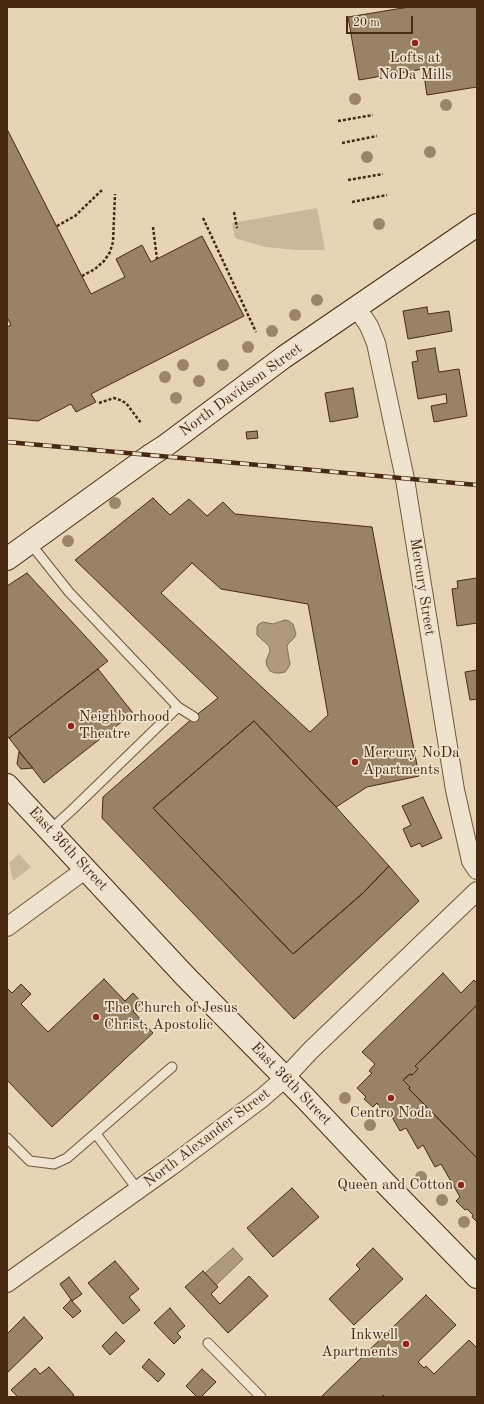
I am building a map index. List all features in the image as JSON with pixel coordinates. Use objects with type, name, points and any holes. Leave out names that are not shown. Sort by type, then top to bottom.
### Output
[{"type":"street","name":"North Davidson Street","points":[[7,559],[151,454],[165,446],[284,357],[477,225]]},
{"type":"street","name":"Mercury Street","points":[[357,308],[369,326],[376,343],[404,479],[455,790],[471,861],[477,870]]},
{"type":"street","name":"East 36th Street","points":[[7,785],[185,976],[477,1277]]},
{"type":"street","points":[[7,927],[86,869]]},
{"type":"street","name":"North Alexander Street","points":[[7,1283],[138,1190],[256,1102],[285,1078],[310,1051],[477,891]]},
{"type":"lane","points":[[30,543],[70,592],[178,707],[194,717]]},
{"type":"lane","points":[[50,830],[178,707]]},
{"type":"lane","points":[[7,1138],[30,1161],[54,1164],[67,1158],[172,1067]]},
{"type":"lane","points":[[96,1134],[138,1190]]},
{"type":"lane","points":[[208,1343],[261,1397]]},
{"type":"path","points":[[338,121],[373,115]]},
{"type":"path","points":[[342,143],[377,136]]},
{"type":"path","points":[[348,180],[383,174]]},
{"type":"path","points":[[57,226],[75,216],[102,190]]},
{"type":"path","points":[[82,276],[104,261],[110,252],[113,242],[115,194]]},
{"type":"path","points":[[352,202],[387,195]]},
{"type":"path","points":[[234,212],[237,228]]},
{"type":"path","points":[[203,218],[256,332]]},
{"type":"path","points":[[153,227],[157,259]]},
{"type":"path","points":[[100,403],[114,398],[120,400],[126,403],[141,423]]},
{"type":"shaded area","points":[[317,208],[325,250],[298,250],[265,247],[235,238],[232,223]]},
{"type":"shaded area","points":[[285,620],[293,624],[296,634],[287,647],[290,664],[288,668],[285,672],[275,673],[270,671],[267,666],[266,661],[270,651],[269,646],[257,635],[257,627],[263,622],[273,624]]},
{"type":"shaded area","points":[[19,854],[31,867],[13,881],[9,863]]},
{"type":"shaded area","points":[[233,1248],[243,1259],[216,1285],[205,1273]]},
{"type":"building","name":"Lofts at NoDa Mills","points":[[409,7],[477,7],[477,87],[427,95],[423,69],[359,80],[348,17]]},
{"type":"building","points":[[7,129],[91,294],[125,277],[116,259],[142,245],[151,262],[202,236],[244,316],[91,394],[96,402],[76,412],[71,404],[38,421],[7,418],[7,327],[11,325],[7,317]]},
{"type":"building","points":[[427,307],[428,314],[449,311],[452,331],[408,339],[403,311]]},
{"type":"building","points":[[435,348],[439,372],[459,369],[467,416],[434,422],[431,406],[447,403],[446,394],[418,399],[412,362],[418,361],[416,351]]},
{"type":"building","points":[[353,388],[358,417],[330,422],[325,393]]},
{"type":"building","points":[[257,431],[258,438],[247,439],[246,432]]},
{"type":"building","name":"Mercury NoDa Apartments","points":[[153,498],[170,515],[189,499],[207,516],[223,502],[235,514],[372,527],[419,776],[367,787],[336,807],[254,721],[153,808],[293,954],[363,893],[389,866],[419,901],[294,1019],[102,818],[103,797],[194,717],[218,698],[75,560]],"holes":[[[192,563],[221,589],[308,604],[328,715],[310,732],[161,593]]]},
{"type":"building","points":[[27,573],[108,661],[9,738],[7,736],[7,586]]},
{"type":"building","points":[[477,578],[477,623],[457,626],[452,589],[458,588],[457,581]]},
{"type":"building","name":"Neighborhood Theatre","points":[[98,669],[133,713],[44,783],[9,738]]},
{"type":"building","points":[[477,670],[477,699],[470,700],[465,672]]},
{"type":"building","points":[[254,721],[336,807],[389,866],[363,893],[293,954],[153,808]]},
{"type":"building","points":[[19,752],[33,768],[21,769],[17,764]]},
{"type":"building","points":[[423,797],[442,838],[422,847],[420,843],[411,847],[403,829],[411,825],[402,806]]},
{"type":"building","name":"Centro Noda","points":[[443,973],[461,993],[474,980],[477,983],[477,1008],[476,1006],[415,1066],[418,1069],[412,1075],[410,1074],[403,1080],[410,1087],[409,1089],[477,1158],[477,1222],[467,1209],[465,1210],[456,1201],[460,1197],[441,1164],[435,1167],[423,1145],[418,1149],[406,1128],[400,1131],[388,1110],[383,1113],[377,1103],[373,1107],[364,1099],[366,1097],[357,1088],[372,1073],[369,1071],[375,1064],[362,1052]]},
{"type":"building","points":[[104,979],[125,1001],[133,993],[142,1003],[133,1011],[153,1033],[52,1127],[7,1080],[7,988],[12,993],[21,984],[31,994],[21,1004],[48,1032]]},
{"type":"building","points":[[476,1006],[477,1158],[409,1089],[410,1087],[403,1080],[410,1074],[412,1075],[418,1069],[415,1066]]},
{"type":"building","points":[[292,1188],[319,1217],[273,1257],[247,1228]]},
{"type":"building","points":[[373,1248],[403,1279],[354,1325],[329,1299],[360,1269],[356,1265]]},
{"type":"building","points":[[115,1261],[139,1289],[129,1297],[140,1310],[123,1324],[88,1283]]},
{"type":"building","points":[[203,1271],[218,1287],[211,1294],[220,1304],[249,1276],[268,1296],[228,1333],[185,1287]]},
{"type":"building","points":[[69,1277],[82,1294],[72,1301],[60,1284]]},
{"type":"building","name":"Inkwell Apartments","points":[[426,1295],[456,1325],[418,1362],[424,1368],[426,1366],[434,1374],[469,1340],[477,1348],[477,1397],[385,1397],[383,1395],[382,1397],[321,1397]]},
{"type":"building","points":[[71,1300],[81,1311],[73,1318],[63,1308]]},
{"type":"building","points":[[170,1308],[185,1326],[177,1333],[181,1337],[174,1344],[154,1323]]},
{"type":"building","points":[[24,1317],[43,1338],[7,1373],[7,1334]]},
{"type":"building","points":[[116,1332],[125,1341],[110,1355],[102,1346]]},
{"type":"building","points":[[149,1359],[165,1374],[158,1382],[142,1367]]},
{"type":"building","points":[[49,1367],[74,1395],[71,1397],[18,1397],[11,1390],[35,1368],[40,1374]]},
{"type":"building","points":[[202,1369],[216,1382],[201,1397],[197,1397],[186,1386]]},
{"type":"railway","points":[[7,442],[477,485]]},
{"type":"place","name":"Lofts at NoDa Mills","points":[[415,43]]},
{"type":"place","name":"Neighborhood Theatre","points":[[71,726]]},
{"type":"place","name":"Mercury NoDa Apartments","points":[[355,762]]},
{"type":"place","name":"The Church of Jesus Christ, Apostolic","points":[[96,1017]]},
{"type":"place","name":"Centro Noda","points":[[391,1098]]},
{"type":"place","name":"Queen and Cotton","points":[[461,1185]]},
{"type":"place","name":"Inkwell Apartments","points":[[406,1344]]}]
